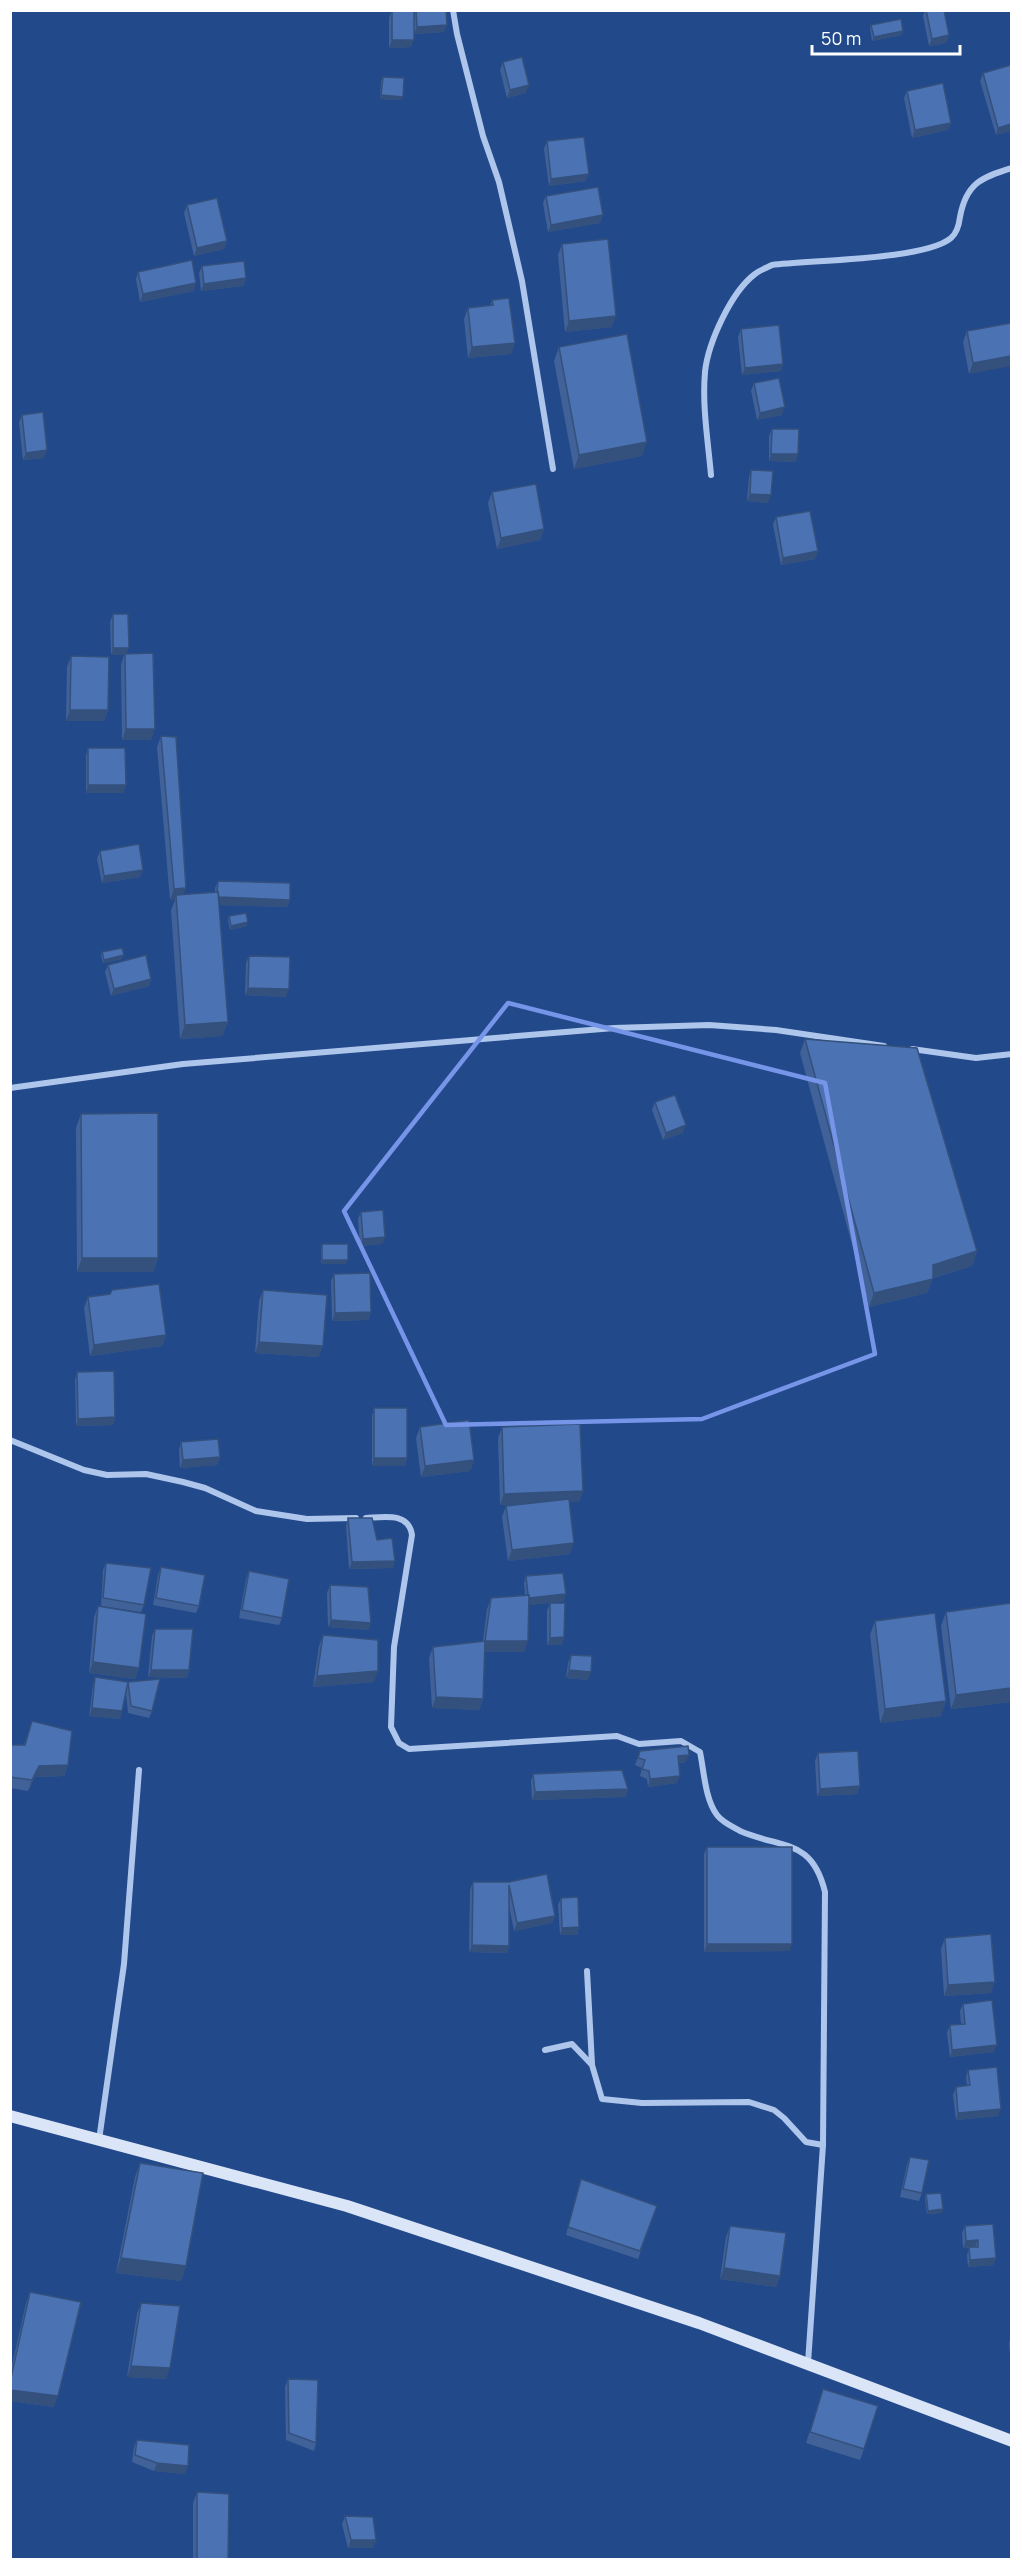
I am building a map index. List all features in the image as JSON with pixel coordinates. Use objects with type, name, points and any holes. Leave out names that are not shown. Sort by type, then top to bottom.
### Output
[{"type":"street","points":[[453,10],[483,136],[499,182],[522,281],[553,469]]},
{"type":"street","points":[[711,475],[705,416],[705,371],[713,342],[728,309],[755,274],[772,265],[828,262],[943,243],[954,237],[969,190],[979,180],[1011,168]]},
{"type":"street","points":[[10,1088],[183,1064],[471,1038],[614,1028],[709,1025],[776,1030],[888,1046]]},
{"type":"street","points":[[899,1048],[976,1058],[1011,1054]]},
{"type":"street","points":[[10,1440],[84,1470],[106,1475],[146,1474],[183,1482],[256,1510],[308,1520],[394,1517],[404,1520],[411,1527],[412,1535],[394,1647],[390,1727],[399,1743],[409,1749],[617,1736],[639,1744],[681,1741],[700,1752],[710,1799],[717,1816],[732,1827],[750,1835],[795,1848],[810,1858],[821,1875],[825,1892],[823,2145],[808,2363]]},
{"type":"street","points":[[99,2140],[124,1964],[139,1770]]},
{"type":"street","points":[[587,1971],[592,2065],[602,2099],[642,2103],[749,2102],[768,2108],[784,2118],[806,2142],[823,2145]]},
{"type":"street","points":[[545,2049],[572,2044],[592,2065]]},
{"type":"street","points":[[10,2116],[346,2206],[699,2323],[1011,2441]]},
{"type":"highlighted area","points":[[508,1003],[825,1083],[875,1354],[702,1419],[446,1425],[344,1211]]},
{"type":"building","points":[[392,10],[414,10],[414,40],[392,40]]},
{"type":"building","points":[[416,10],[446,10],[447,25],[417,27]]},
{"type":"building","points":[[926,10],[944,10],[949,35],[932,39]]},
{"type":"building","points":[[901,19],[903,31],[874,37],[871,25]]},
{"type":"building","points":[[522,57],[529,85],[510,90],[503,62]]},
{"type":"building","points":[[1011,65],[1011,124],[998,128],[983,73]]},
{"type":"building","points":[[383,77],[404,78],[403,97],[381,95]]},
{"type":"building","points":[[943,83],[951,123],[915,130],[907,91]]},
{"type":"building","points":[[584,137],[589,174],[551,179],[547,141]]},
{"type":"building","points":[[598,187],[603,215],[551,225],[546,196]]},
{"type":"building","points":[[217,198],[227,241],[197,248],[187,205]]},
{"type":"building","points":[[608,239],[616,316],[569,321],[562,244]]},
{"type":"building","points":[[192,260],[196,283],[143,294],[138,272]]},
{"type":"building","points":[[244,261],[246,278],[204,284],[202,266]]},
{"type":"building","points":[[509,298],[515,343],[472,347],[468,308],[493,305],[492,300]]},
{"type":"building","points":[[1011,323],[1011,356],[973,363],[967,331]]},
{"type":"building","points":[[779,325],[783,364],[745,368],[741,329]]},
{"type":"building","points":[[627,334],[647,442],[579,455],[559,347]]},
{"type":"building","points":[[779,378],[785,407],[760,413],[754,383]]},
{"type":"building","points":[[43,412],[47,450],[26,453],[22,415]]},
{"type":"building","points":[[772,429],[799,429],[798,454],[771,454]]},
{"type":"building","points":[[751,470],[773,471],[771,495],[750,494]]},
{"type":"building","points":[[536,484],[544,529],[501,538],[492,492]]},
{"type":"building","points":[[810,511],[818,551],[783,558],[776,517]]},
{"type":"building","points":[[113,614],[128,614],[129,648],[113,648]]},
{"type":"building","points":[[153,653],[155,729],[126,729],[125,654]]},
{"type":"building","points":[[71,656],[109,657],[108,710],[70,710]]},
{"type":"building","points":[[161,736],[176,737],[186,888],[174,889]]},
{"type":"building","points":[[88,748],[125,748],[126,785],[88,785]]},
{"type":"building","points":[[139,844],[143,870],[104,876],[100,851]]},
{"type":"building","points":[[218,881],[290,883],[290,900],[219,897]]},
{"type":"building","points":[[218,892],[228,1022],[185,1025],[176,895]]},
{"type":"building","points":[[246,913],[248,922],[231,926],[229,916]]},
{"type":"building","points":[[122,948],[124,955],[104,960],[102,952]]},
{"type":"building","points":[[146,955],[151,979],[114,989],[108,965]]},
{"type":"building","points":[[249,956],[290,957],[289,989],[248,988]]},
{"type":"building","points":[[805,1039],[917,1048],[977,1251],[933,1265],[933,1279],[874,1293]]},
{"type":"building","points":[[675,1095],[686,1125],[666,1133],[655,1102]]},
{"type":"building","points":[[158,1113],[158,1258],[82,1258],[81,1114]]},
{"type":"building","points":[[383,1210],[385,1237],[363,1239],[361,1212]]},
{"type":"building","points":[[322,1244],[348,1244],[348,1260],[322,1260]]},
{"type":"building","points":[[370,1273],[371,1312],[335,1313],[334,1274]]},
{"type":"building","points":[[159,1284],[166,1335],[94,1345],[88,1297],[110,1294],[112,1290]]},
{"type":"building","points":[[263,1290],[327,1295],[323,1346],[259,1342]]},
{"type":"building","points":[[114,1371],[115,1417],[78,1419],[77,1372]]},
{"type":"building","points":[[374,1408],[407,1408],[407,1458],[374,1458]]},
{"type":"building","points":[[469,1420],[474,1460],[425,1466],[420,1427]]},
{"type":"building","points":[[580,1424],[583,1491],[504,1494],[502,1427]]},
{"type":"building","points":[[218,1439],[220,1457],[183,1460],[181,1442]]},
{"type":"building","points":[[569,1499],[574,1543],[512,1550],[506,1506]]},
{"type":"building","points":[[348,1518],[372,1518],[377,1540],[392,1538],[395,1561],[352,1562]]},
{"type":"building","points":[[106,1563],[151,1568],[144,1605],[103,1598]]},
{"type":"building","points":[[161,1567],[205,1575],[199,1606],[156,1598]]},
{"type":"building","points":[[249,1571],[289,1579],[282,1618],[242,1610]]},
{"type":"building","points":[[563,1573],[566,1594],[529,1598],[526,1576]]},
{"type":"building","points":[[330,1585],[368,1587],[371,1623],[331,1620]]},
{"type":"building","points":[[529,1595],[528,1641],[485,1641],[491,1598]]},
{"type":"building","points":[[550,1603],[565,1603],[564,1637],[550,1638]]},
{"type":"building","points":[[1011,1603],[1011,1688],[956,1695],[946,1612]]},
{"type":"building","points":[[98,1606],[146,1614],[139,1668],[93,1662]]},
{"type":"building","points":[[935,1613],[946,1701],[885,1709],[875,1621]]},
{"type":"building","points":[[155,1629],[193,1629],[189,1670],[151,1670]]},
{"type":"building","points":[[323,1635],[378,1640],[378,1671],[317,1676]]},
{"type":"building","points":[[485,1641],[483,1699],[436,1697],[433,1647]]},
{"type":"building","points":[[571,1655],[592,1656],[591,1672],[569,1670]]},
{"type":"building","points":[[95,1677],[128,1682],[122,1711],[92,1708]]},
{"type":"building","points":[[160,1679],[152,1711],[131,1706],[128,1682]]},
{"type":"building","points":[[32,1721],[72,1731],[68,1765],[39,1766],[32,1780],[10,1777],[10,1745],[25,1745]]},
{"type":"building","points":[[688,1746],[689,1755],[678,1756],[680,1776],[650,1779],[649,1771],[642,1769],[645,1760],[638,1758],[640,1751]]},
{"type":"building","points":[[858,1751],[860,1786],[820,1789],[818,1753]]},
{"type":"building","points":[[622,1770],[628,1789],[535,1792],[533,1774]]},
{"type":"building","points":[[707,1847],[792,1847],[792,1944],[707,1944]]},
{"type":"building","points":[[547,1874],[555,1916],[517,1923],[509,1885],[509,1946],[472,1945],[473,1882],[509,1882]]},
{"type":"building","points":[[578,1897],[579,1927],[562,1928],[561,1898]]},
{"type":"building","points":[[991,1934],[995,1982],[948,1985],[945,1938]]},
{"type":"building","points":[[992,2000],[997,2045],[952,2050],[950,2025],[965,2024],[963,2004]]},
{"type":"building","points":[[997,2067],[1001,2109],[958,2113],[956,2087],[970,2085],[968,2070]]},
{"type":"building","points":[[910,2157],[929,2160],[922,2193],[903,2189]]},
{"type":"building","points":[[140,2163],[203,2173],[186,2266],[121,2258]]},
{"type":"building","points":[[581,2179],[657,2206],[640,2251],[568,2227]]},
{"type":"building","points":[[941,2193],[943,2209],[928,2211],[926,2194]]},
{"type":"building","points":[[993,2224],[996,2258],[970,2260],[969,2247],[978,2247],[978,2240],[966,2241],[965,2226]]},
{"type":"building","points":[[730,2226],[786,2233],[780,2276],[724,2268]]},
{"type":"building","points":[[30,2292],[81,2302],[58,2396],[10,2390]]},
{"type":"building","points":[[141,2303],[180,2306],[170,2368],[131,2366]]},
{"type":"building","points":[[288,2379],[318,2380],[316,2443],[289,2433]]},
{"type":"building","points":[[823,2389],[878,2406],[864,2449],[810,2432]]},
{"type":"building","points":[[137,2440],[189,2445],[188,2466],[157,2463],[135,2455]]},
{"type":"building","points":[[197,2492],[229,2494],[228,2559],[197,2559]]},
{"type":"building","points":[[345,2516],[373,2517],[376,2540],[351,2540]]}]
